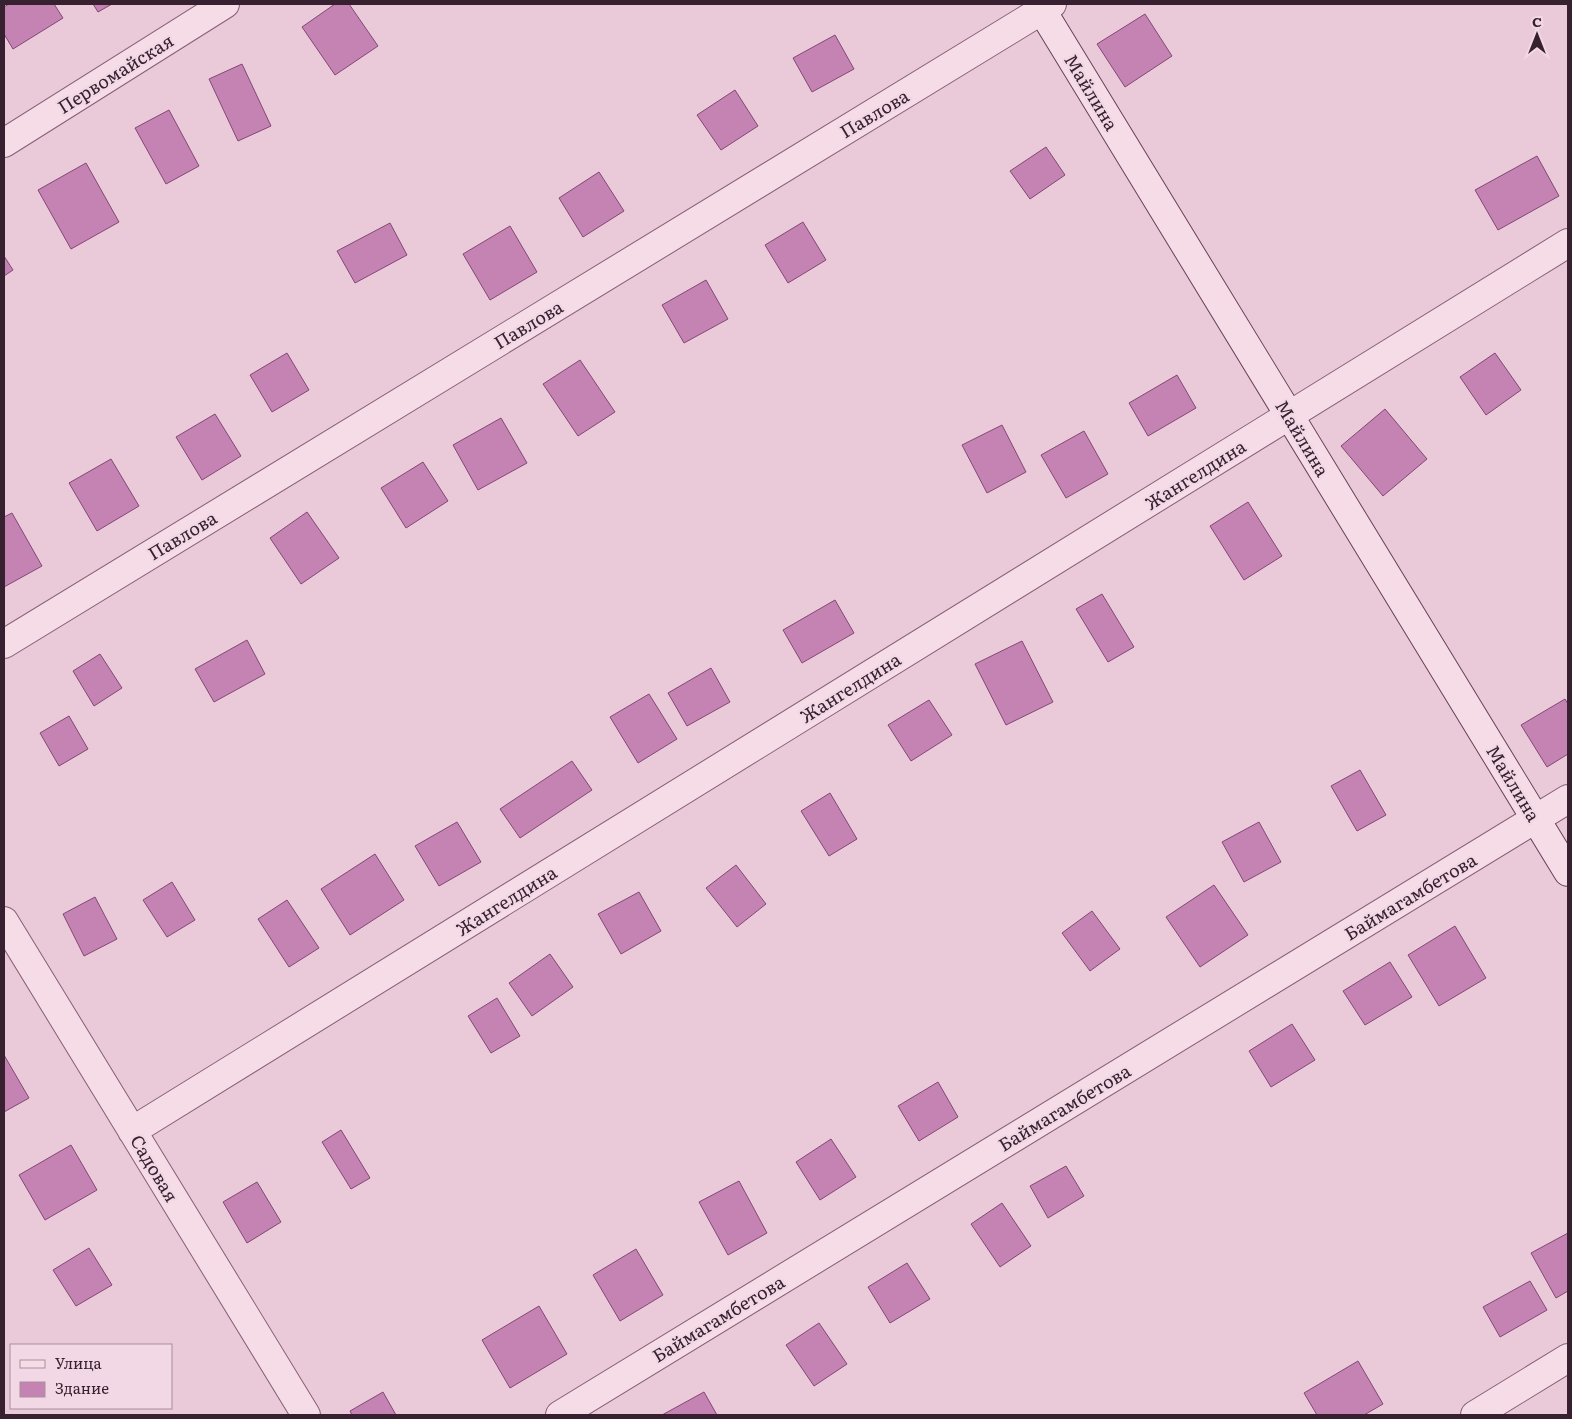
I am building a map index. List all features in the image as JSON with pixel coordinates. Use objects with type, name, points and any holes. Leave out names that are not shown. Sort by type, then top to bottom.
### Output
[{"type":"street","name":"Первомайская","points":[[4,143],[226,4]]},
{"type":"street","name":"Майлина","points":[[1044,6],[1290,416],[1568,872]]},
{"type":"street","name":"Павлова","points":[[4,644],[1044,6]]},
{"type":"street","name":"Жангелдина","points":[[132,1131],[1568,243]]},
{"type":"street","name":"Баймагамбетова","points":[[560,1415],[1568,799]]},
{"type":"street","name":"Садовая","points":[[4,921],[306,1415]]},
{"type":"street","points":[[1475,1415],[1568,1358]]},
{"type":"building","points":[[9,4],[54,4],[63,18],[13,49],[4,34],[4,7]]},
{"type":"building","points":[[93,4],[112,4],[98,12]]},
{"type":"building","points":[[335,4],[349,4],[378,46],[335,75],[302,27]]},
{"type":"building","points":[[1145,14],[1172,56],[1125,87],[1097,44]]},
{"type":"building","points":[[835,35],[854,69],[812,92],[793,58]]},
{"type":"building","points":[[242,64],[271,126],[238,141],[209,79]]},
{"type":"building","points":[[735,90],[758,126],[721,150],[697,115]]},
{"type":"building","points":[[169,110],[199,166],[166,184],[135,128]]},
{"type":"building","points":[[1046,147],[1065,175],[1030,199],[1010,171]]},
{"type":"building","points":[[1537,156],[1559,196],[1498,230],[1475,190]]},
{"type":"building","points":[[86,163],[119,222],[71,249],[38,190]]},
{"type":"building","points":[[599,172],[624,211],[583,237],[559,198]]},
{"type":"building","points":[[803,222],[826,260],[788,283],[765,245]]},
{"type":"building","points":[[390,223],[407,255],[355,283],[337,251]]},
{"type":"building","points":[[510,226],[537,272],[490,300],[463,254]]},
{"type":"building","points":[[4,256],[13,270],[4,276]]},
{"type":"building","points":[[706,280],[728,319],[684,343],[662,305]]},
{"type":"building","points":[[287,353],[309,390],[272,412],[250,375]]},
{"type":"building","points":[[1495,353],[1521,390],[1486,415],[1460,377]]},
{"type":"building","points":[[580,360],[615,412],[578,436],[543,384]]},
{"type":"building","points":[[1177,375],[1196,408],[1148,436],[1129,403]]},
{"type":"building","points":[[1385,409],[1427,459],[1383,496],[1341,446]]},
{"type":"building","points":[[215,414],[241,456],[202,480],[176,437]]},
{"type":"building","points":[[501,418],[527,463],[478,490],[453,445]]},
{"type":"building","points":[[1002,425],[1026,472],[987,493],[962,445]]},
{"type":"building","points":[[1084,431],[1108,474],[1066,498],[1041,455]]},
{"type":"building","points":[[111,459],[139,506],[97,531],[69,483]]},
{"type":"building","points":[[423,462],[448,501],[406,528],[381,488]]},
{"type":"building","points":[[1248,502],[1282,556],[1244,580],[1210,526]]},
{"type":"building","points":[[307,512],[339,558],[301,584],[270,538]]},
{"type":"building","points":[[12,513],[42,566],[4,587],[4,517]]},
{"type":"building","points":[[1102,594],[1134,647],[1108,662],[1076,609]]},
{"type":"building","points":[[835,600],[854,633],[802,663],[783,630]]},
{"type":"building","points":[[247,640],[265,674],[214,702],[195,669]]},
{"type":"building","points":[[1022,641],[1053,702],[1006,725],[975,664]]},
{"type":"building","points":[[100,654],[122,688],[94,706],[73,671]]},
{"type":"building","points":[[711,668],[730,702],[687,726],[668,693]]},
{"type":"building","points":[[649,694],[677,739],[638,763],[610,717]]},
{"type":"building","points":[[1565,699],[1568,704],[1568,754],[1547,767],[1521,725]]},
{"type":"building","points":[[929,700],[952,735],[911,761],[888,725]]},
{"type":"building","points":[[69,716],[88,749],[59,766],[40,733]]},
{"type":"building","points":[[572,761],[592,790],[520,838],[500,809]]},
{"type":"building","points":[[1360,770],[1386,815],[1357,831],[1331,786]]},
{"type":"building","points":[[830,793],[857,839],[829,856],[801,811]]},
{"type":"building","points":[[457,822],[481,862],[439,886],[415,846]]},
{"type":"building","points":[[1259,822],[1281,862],[1244,882],[1222,842]]},
{"type":"building","points":[[375,854],[404,900],[350,935],[321,889]]},
{"type":"building","points":[[736,865],[766,904],[737,927],[706,888]]},
{"type":"building","points":[[172,882],[195,920],[167,937],[143,900]]},
{"type":"building","points":[[1214,885],[1248,935],[1200,967],[1166,917]]},
{"type":"building","points":[[639,892],[661,931],[621,954],[598,914]]},
{"type":"building","points":[[95,897],[117,939],[84,956],[63,914]]},
{"type":"building","points":[[287,900],[319,948],[289,967],[258,919]]},
{"type":"building","points":[[1092,911],[1120,949],[1090,971],[1062,933]]},
{"type":"building","points":[[1455,926],[1486,978],[1439,1006],[1408,955]]},
{"type":"building","points":[[550,954],[573,987],[532,1016],[509,983]]},
{"type":"building","points":[[1390,962],[1412,997],[1365,1025],[1343,991]]},
{"type":"building","points":[[497,998],[520,1036],[491,1053],[468,1016]]},
{"type":"building","points":[[1292,1024],[1315,1060],[1271,1087],[1249,1051]]},
{"type":"building","points":[[4,1055],[29,1098],[4,1112]]},
{"type":"building","points":[[938,1082],[958,1117],[919,1141],[898,1106]]},
{"type":"building","points":[[341,1130],[370,1178],[351,1189],[322,1142]]},
{"type":"building","points":[[831,1139],[856,1177],[820,1200],[796,1162]]},
{"type":"building","points":[[71,1145],[97,1190],[45,1220],[19,1175]]},
{"type":"building","points":[[1066,1166],[1084,1196],[1048,1218],[1030,1186]]},
{"type":"building","points":[[739,1181],[767,1233],[728,1255],[699,1202]]},
{"type":"building","points":[[257,1182],[281,1222],[247,1243],[223,1202]]},
{"type":"building","points":[[1002,1203],[1031,1246],[1000,1267],[971,1224]]},
{"type":"building","points":[[1568,1233],[1568,1291],[1556,1298],[1531,1253]]},
{"type":"building","points":[[89,1248],[112,1285],[76,1306],[53,1270]]},
{"type":"building","points":[[636,1249],[663,1295],[620,1321],[593,1275]]},
{"type":"building","points":[[907,1263],[930,1299],[890,1323],[868,1287]]},
{"type":"building","points":[[1530,1281],[1547,1310],[1500,1337],[1483,1307]]},
{"type":"building","points":[[539,1306],[567,1354],[510,1388],[482,1340]]},
{"type":"building","points":[[819,1323],[847,1364],[814,1386],[786,1345]]},
{"type":"building","points":[[1358,1361],[1383,1404],[1364,1415],[1317,1415],[1304,1393]]},
{"type":"building","points":[[383,1392],[396,1415],[352,1415],[350,1411]]},
{"type":"building","points":[[704,1392],[717,1415],[662,1415]]}]
